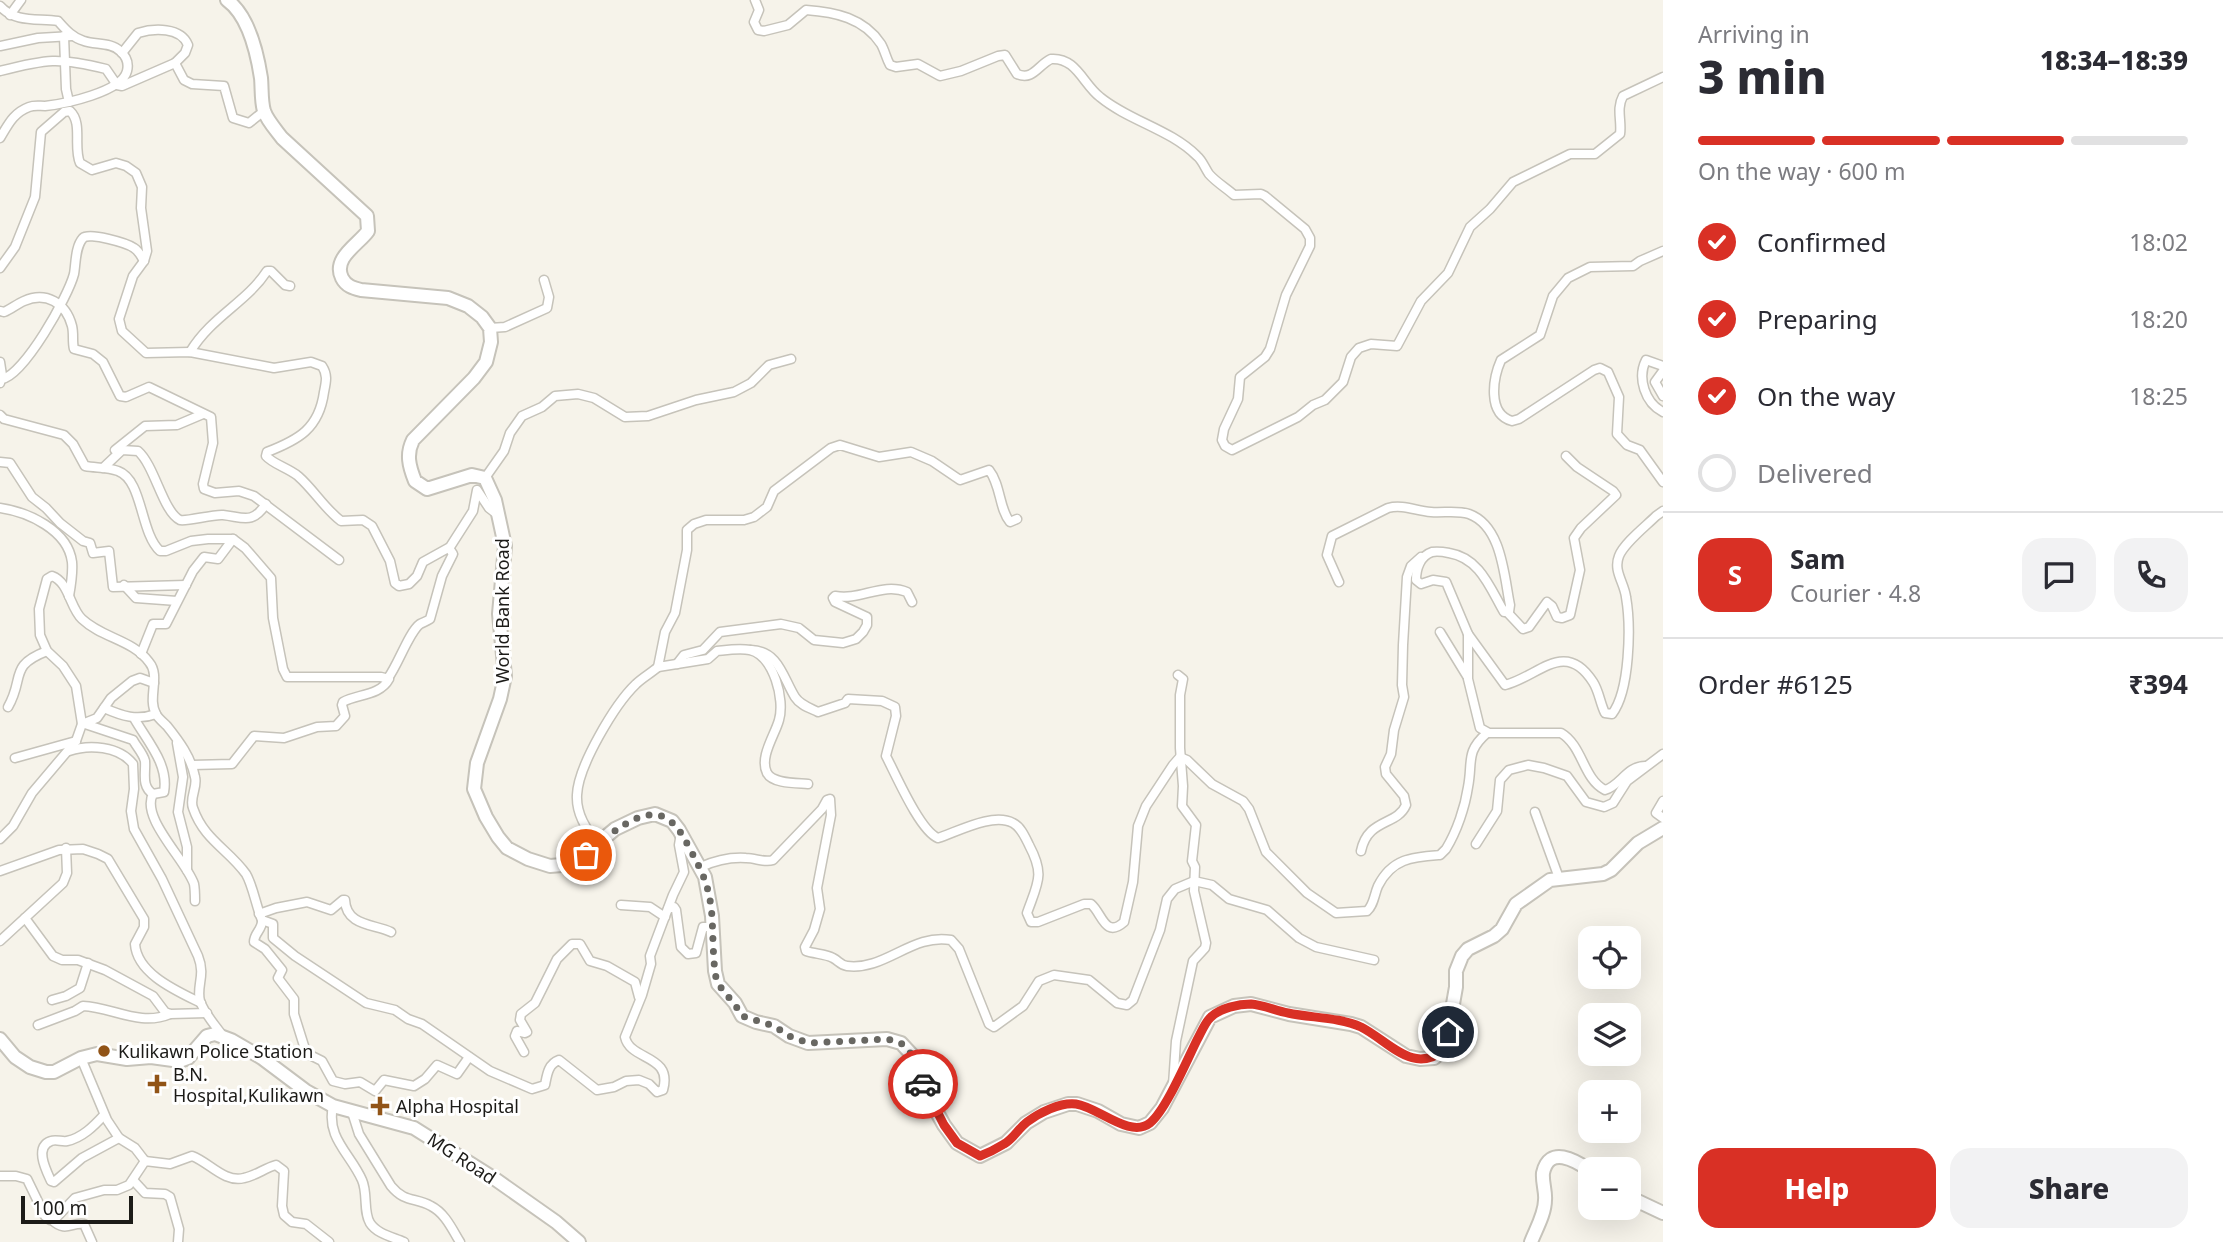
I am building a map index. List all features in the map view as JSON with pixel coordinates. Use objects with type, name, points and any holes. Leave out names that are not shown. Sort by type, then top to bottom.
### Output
[{"type":"main road","points":[[227,0],[235,6],[246,25],[255,50],[264,111],[282,138],[367,216],[369,230],[342,259],[340,274],[344,281],[361,290],[448,298],[468,306],[482,317],[490,328],[492,342],[486,362],[474,378],[413,440],[408,458],[415,481],[427,489],[472,475],[485,478]]},
{"type":"main road","name":"World Bank Road","points":[[485,478],[505,546],[499,614],[505,676],[500,699],[477,762],[474,789],[498,837],[507,848],[518,854],[550,866],[562,865],[578,860],[615,830],[649,815],[664,816],[681,833],[701,867],[707,887],[718,984],[735,1003],[742,1016],[774,1026],[789,1036],[808,1043],[887,1039],[901,1043],[914,1057],[925,1088],[957,1143],[980,1156],[1006,1143],[1026,1123],[1044,1112],[1068,1104],[1098,1111],[1121,1124],[1139,1128],[1150,1123],[1163,1108],[1210,1017],[1234,1006],[1251,1004],[1289,1014],[1351,1024],[1361,1027],[1406,1056],[1434,1058],[1445,1049],[1456,987],[1456,971],[1468,949],[1494,936],[1502,929],[1516,904],[1550,880],[1603,874],[1611,870],[1638,844],[1663,828]]},
{"type":"main road","points":[[0,1039],[15,1057],[30,1067],[54,1072],[81,1058],[97,1054],[127,1059],[180,1061],[188,1058],[206,1036],[215,1034],[224,1037]]},
{"type":"main road","name":"MG Road","points":[[224,1037],[262,1058],[306,1091],[332,1105],[414,1128],[556,1222],[579,1242]]},
{"type":"main road","points":[[1531,1242],[1545,1202],[1543,1174],[1548,1162],[1555,1156],[1562,1156],[1578,1164]]},
{"type":"main road","points":[[1641,1203],[1663,1213]]},
{"type":"street","points":[[10,15],[21,0]]},
{"type":"street","points":[[755,0],[759,10],[754,22],[758,30],[788,25],[806,10],[844,15],[859,22],[878,39],[890,65],[897,67],[918,64],[940,76],[1004,55],[1021,76],[1030,76],[1051,59],[1066,61],[1099,97],[1150,124],[1198,156],[1212,177],[1234,195],[1265,196],[1306,229],[1310,246],[1286,295],[1270,349],[1265,357],[1240,377],[1238,399],[1223,434],[1225,446],[1232,450],[1298,417],[1332,394],[1343,382],[1351,357],[1359,348],[1371,344],[1397,346],[1421,301],[1448,273],[1470,227],[1513,182],[1570,154],[1595,155],[1620,134],[1622,125],[1619,117],[1623,96],[1663,77]]},
{"type":"street","points":[[0,6],[17,18],[58,21],[68,36],[65,60],[69,102]]},
{"type":"street","points":[[0,138],[11,119],[21,111],[35,106],[69,102],[117,85],[125,86],[175,63],[185,53],[187,42],[178,34],[149,30],[137,34],[122,53]]},
{"type":"street","points":[[0,46],[38,38],[68,36],[113,47],[122,53],[127,61],[127,71],[117,85]]},
{"type":"street","points":[[0,71],[43,60],[65,60],[106,69],[117,85]]},
{"type":"street","points":[[175,63],[187,83],[224,86],[235,120],[249,123],[264,111]]},
{"type":"street","points":[[0,268],[10,257],[31,210],[36,190],[38,141],[41,132],[67,110],[76,116],[76,148],[80,163],[92,170],[109,164],[126,166],[140,179],[147,251],[131,282],[119,326],[131,341],[146,353],[190,352],[270,368],[311,362],[322,366],[326,380],[323,403],[316,421],[293,440],[267,453],[267,458],[285,466],[301,478],[341,521],[363,520],[370,524],[390,561],[394,581],[399,586],[408,586],[417,576],[423,562],[449,548],[472,511],[477,489],[489,508],[498,515]]},
{"type":"street","points":[[0,362],[1,381],[19,369],[62,305],[74,274],[81,241],[85,236],[92,234],[130,246],[144,261]]},
{"type":"street","points":[[1663,251],[1633,266],[1590,267],[1568,278],[1553,296],[1540,335],[1502,360],[1493,388],[1502,416],[1512,421],[1594,370],[1604,369],[1619,397],[1617,434],[1627,445],[1640,450],[1663,482]]},
{"type":"street","points":[[190,352],[213,322],[253,289],[268,271],[290,286]]},
{"type":"street","points":[[490,328],[505,327],[547,308],[549,297],[544,280]]},
{"type":"street","points":[[0,311],[39,297],[50,298],[62,305],[72,326],[72,346],[76,350],[93,354],[103,362],[120,396],[126,397],[149,387],[211,417],[213,443],[204,489],[215,493],[239,491],[254,496],[339,560]]},
{"type":"street","points":[[485,478],[501,456],[510,433],[522,416],[542,407],[555,396],[578,394],[594,398],[625,417],[648,416],[696,400],[734,392],[751,383],[769,365],[791,359]]},
{"type":"street","points":[[1663,396],[1655,382],[1663,368],[1646,360],[1642,367],[1642,380],[1648,399],[1654,408],[1663,412]]},
{"type":"street","points":[[103,468],[117,448],[145,426],[177,425],[203,414]]},
{"type":"street","points":[[0,415],[4,419],[64,435],[74,444],[85,466],[121,472],[130,481],[154,544],[160,551],[199,539],[233,539],[245,548],[271,578],[273,618],[286,677],[388,678]]},
{"type":"street","points":[[658,667],[665,632],[673,620],[677,606],[687,551],[687,530],[706,520],[744,520],[754,517],[767,507],[774,491],[835,446],[872,456],[911,453],[932,461],[960,480],[989,470],[1003,501],[1004,515],[1010,522],[1017,519]]},
{"type":"street","points":[[113,456],[127,449],[138,451],[144,456],[166,503],[179,519],[188,521],[221,515],[251,519],[260,513],[265,505]]},
{"type":"street","points":[[1361,851],[1371,830],[1402,812],[1406,805],[1404,796],[1386,774],[1385,767],[1391,754],[1394,730],[1404,697],[1402,645],[1407,577],[1411,566],[1420,558],[1437,552],[1466,557],[1488,582],[1504,612],[1508,612],[1523,629],[1529,627],[1547,602],[1557,617],[1570,615],[1573,612],[1573,598],[1580,570],[1574,538],[1616,495],[1566,456]]},
{"type":"street","points":[[0,462],[10,463],[32,497],[47,508],[60,523],[83,541],[90,543],[93,553],[108,550],[113,586],[186,585]]},
{"type":"street","points":[[1339,582],[1327,555],[1330,540],[1335,534],[1392,507],[1457,512],[1479,518],[1491,532],[1499,553],[1510,605],[1508,612]]},
{"type":"street","points":[[0,508],[21,513],[41,523],[60,538],[72,563],[69,596]]},
{"type":"street","points":[[1427,555],[1419,564],[1416,580],[1421,583],[1433,580],[1446,582],[1468,634],[1505,685],[1553,662],[1568,661],[1587,674],[1605,713],[1612,714],[1625,680],[1627,664],[1627,603],[1617,571],[1618,560],[1622,551],[1663,511]]},
{"type":"street","points":[[141,654],[153,624],[165,625],[204,557],[218,559],[233,539]]},
{"type":"street","points":[[192,765],[232,764],[254,736],[284,738],[317,727],[336,726],[345,716],[343,702],[380,689],[388,683],[388,678],[412,634],[420,624],[430,619],[442,576],[453,554],[449,548]]},
{"type":"street","points":[[0,839],[13,826],[32,793],[69,751],[84,724],[76,686],[64,666],[47,651],[40,635],[38,619],[47,579],[52,576],[57,578],[69,596],[77,614],[89,625],[141,654],[152,667],[152,697],[156,714],[177,740],[192,765],[196,779],[191,801],[193,809],[208,837],[245,874],[261,917],[262,925],[254,937],[254,942],[265,949],[282,970],[278,978],[294,999],[302,1042],[310,1055],[322,1061],[333,1081],[345,1084],[360,1082],[375,1091],[380,1082],[386,1080],[414,1086],[425,1079],[437,1065],[457,1074],[468,1057]]},
{"type":"street","points":[[124,585],[136,598],[177,601]]},
{"type":"street","points":[[677,664],[684,655],[702,650],[720,632],[763,625],[781,624],[794,627],[814,640],[843,643],[856,639],[867,625],[867,617],[835,602],[835,596],[856,598],[878,590],[894,589],[907,592],[912,602]]},
{"type":"street","points":[[1440,632],[1468,679]]},
{"type":"street","points":[[1468,634],[1468,679],[1482,731],[1561,733],[1574,745],[1592,778],[1605,790],[1610,789],[1632,769],[1645,766]]},
{"type":"street","points":[[751,650],[761,656],[776,677],[781,703],[780,720],[770,741],[766,771],[779,780],[808,784]]},
{"type":"street","points":[[8,707],[23,664],[29,657],[47,651]]},
{"type":"street","points":[[599,844],[589,832],[578,808],[578,787],[603,727],[635,685],[658,667],[708,659],[717,651],[761,651],[772,658],[783,671],[796,699],[818,712],[845,704],[848,699],[882,701],[894,705],[897,713],[886,756],[903,791],[930,834],[938,838],[957,829],[996,821],[1012,822],[1022,831],[1039,863],[1040,871],[1027,913],[1031,922],[1038,922],[1084,904],[1091,904],[1107,926],[1119,927],[1124,922],[1133,882],[1138,826],[1146,806],[1180,757]]},
{"type":"street","points":[[1173,1088],[1175,1049],[1193,961],[1205,948],[1206,943],[1196,903],[1195,867],[1192,861],[1195,825],[1182,806],[1180,695],[1183,679],[1178,674]]},
{"type":"street","points":[[84,724],[97,718],[113,696],[132,681],[140,678],[154,683]]},
{"type":"street","points":[[104,708],[134,718],[156,714]]},
{"type":"street","points":[[84,724],[133,740],[145,761],[146,786],[149,792],[164,792],[164,773],[149,740],[134,718]]},
{"type":"street","points":[[1180,757],[1187,760],[1212,784],[1243,801],[1270,858],[1307,894],[1336,913],[1353,913],[1370,909],[1380,884],[1399,863],[1422,855],[1440,855],[1446,849],[1465,801],[1470,778],[1469,760],[1474,746],[1486,733]]},
{"type":"street","points":[[177,740],[183,777],[178,812],[187,847],[185,867],[194,886],[195,901]]},
{"type":"street","points":[[15,758],[76,741]]},
{"type":"street","points":[[69,751],[83,746],[108,750],[124,756],[133,764],[131,811],[134,829],[162,879],[203,967],[199,993],[201,1003],[224,1037]]},
{"type":"street","points":[[1476,844],[1497,811],[1500,780],[1509,770],[1528,765],[1562,774],[1570,778],[1586,802],[1604,807],[1613,803],[1627,781],[1663,754]]},
{"type":"street","points":[[153,794],[149,802],[152,814],[187,871]]},
{"type":"street","points":[[701,867],[733,858],[750,858],[765,862],[773,860],[830,799],[831,822],[817,888],[820,909],[814,930],[805,947],[806,951],[852,966],[878,963],[921,942],[951,940],[959,948],[989,1024],[994,1027],[1023,1006],[1038,981],[1054,975],[1089,980],[1117,1003],[1127,1005],[1133,1000],[1160,930],[1167,899],[1175,889],[1194,881],[1212,885],[1229,899],[1267,910],[1299,938],[1316,947],[1374,960]]},
{"type":"street","points":[[1663,801],[1656,813],[1663,818]]},
{"type":"street","points":[[1535,812],[1559,877]]},
{"type":"street","points":[[261,917],[273,924],[273,938],[326,978],[366,1003],[395,1010],[422,1024],[490,1071],[532,1089],[545,1085],[547,1072],[559,1060],[597,1090],[633,1080],[645,1082],[654,1091],[661,1092],[665,1078],[660,1067],[625,1041],[650,964],[650,956],[684,872],[679,845],[681,833]]},
{"type":"street","points":[[0,871],[66,848],[83,849],[108,859],[144,919],[144,928],[135,944],[137,956],[166,984],[201,1003]]},
{"type":"street","points":[[0,941],[63,883],[67,873],[66,848]]},
{"type":"street","points":[[261,917],[276,908],[307,902],[331,910],[342,900],[345,901],[346,909],[366,926],[375,925],[391,932]]},
{"type":"street","points":[[621,905],[650,907],[666,913]]},
{"type":"street","points":[[666,913],[674,907],[676,910],[681,947],[688,954],[696,953],[704,927],[712,927]]},
{"type":"street","points":[[25,918],[53,956],[62,960],[88,963],[105,970],[153,996],[165,1012],[170,1014]]},
{"type":"street","points":[[524,1052],[514,1036],[517,1031],[525,1034],[527,1032],[520,1020],[521,1014],[536,1003],[557,959],[572,944],[580,944],[590,961],[607,966],[635,982],[639,990],[639,1000]]},
{"type":"street","points":[[52,1000],[80,988],[88,963]]},
{"type":"street","points":[[38,1025],[83,1006],[144,1019],[170,1014],[207,1013]]},
{"type":"street","points":[[81,1058],[104,1115],[119,1138],[135,1148],[145,1161],[170,1164],[192,1156],[237,1179],[274,1165],[280,1166],[284,1175],[284,1215],[292,1222],[306,1224],[329,1242]]},
{"type":"street","points":[[332,1105],[335,1137],[362,1180],[369,1223],[377,1230],[404,1242]]},
{"type":"street","points":[[352,1112],[359,1134],[391,1186],[403,1197],[428,1204],[440,1211],[460,1242]]},
{"type":"street","points":[[104,1115],[78,1137],[47,1143],[42,1158],[51,1181],[54,1182],[82,1158],[119,1138]]},
{"type":"street","points":[[52,1220],[75,1198],[104,1190],[117,1191],[129,1185],[145,1161]]},
{"type":"street","points":[[0,1175],[27,1179],[45,1216],[69,1227],[84,1224],[92,1242]]},
{"type":"street","points":[[133,1180],[145,1193],[170,1197],[180,1233],[178,1242]]},
{"type":"way so far","points":[[586,855],[615,830],[638,818],[656,814],[664,816],[680,830],[705,877],[712,916],[718,984],[727,992],[742,1016],[774,1026],[789,1036],[808,1043],[887,1039],[901,1043],[914,1057],[923,1084]]},
{"type":"place","name":"Kulikawn Police Station","points":[[104,1051]]},
{"type":"place","name":"B.N. Hospital,Kulikawn","points":[[157,1084]]},
{"type":"place","name":"Alpha Hospital","points":[[380,1106]]},
{"type":"route","points":[[923,1084],[944,1125],[957,1143],[980,1156],[1006,1143],[1026,1123],[1044,1112],[1068,1104],[1098,1111],[1121,1124],[1139,1128],[1150,1123],[1163,1108],[1210,1017],[1234,1006],[1251,1004],[1289,1014],[1351,1024],[1361,1027],[1406,1056],[1420,1059],[1434,1058],[1445,1049],[1448,1032]]}]
